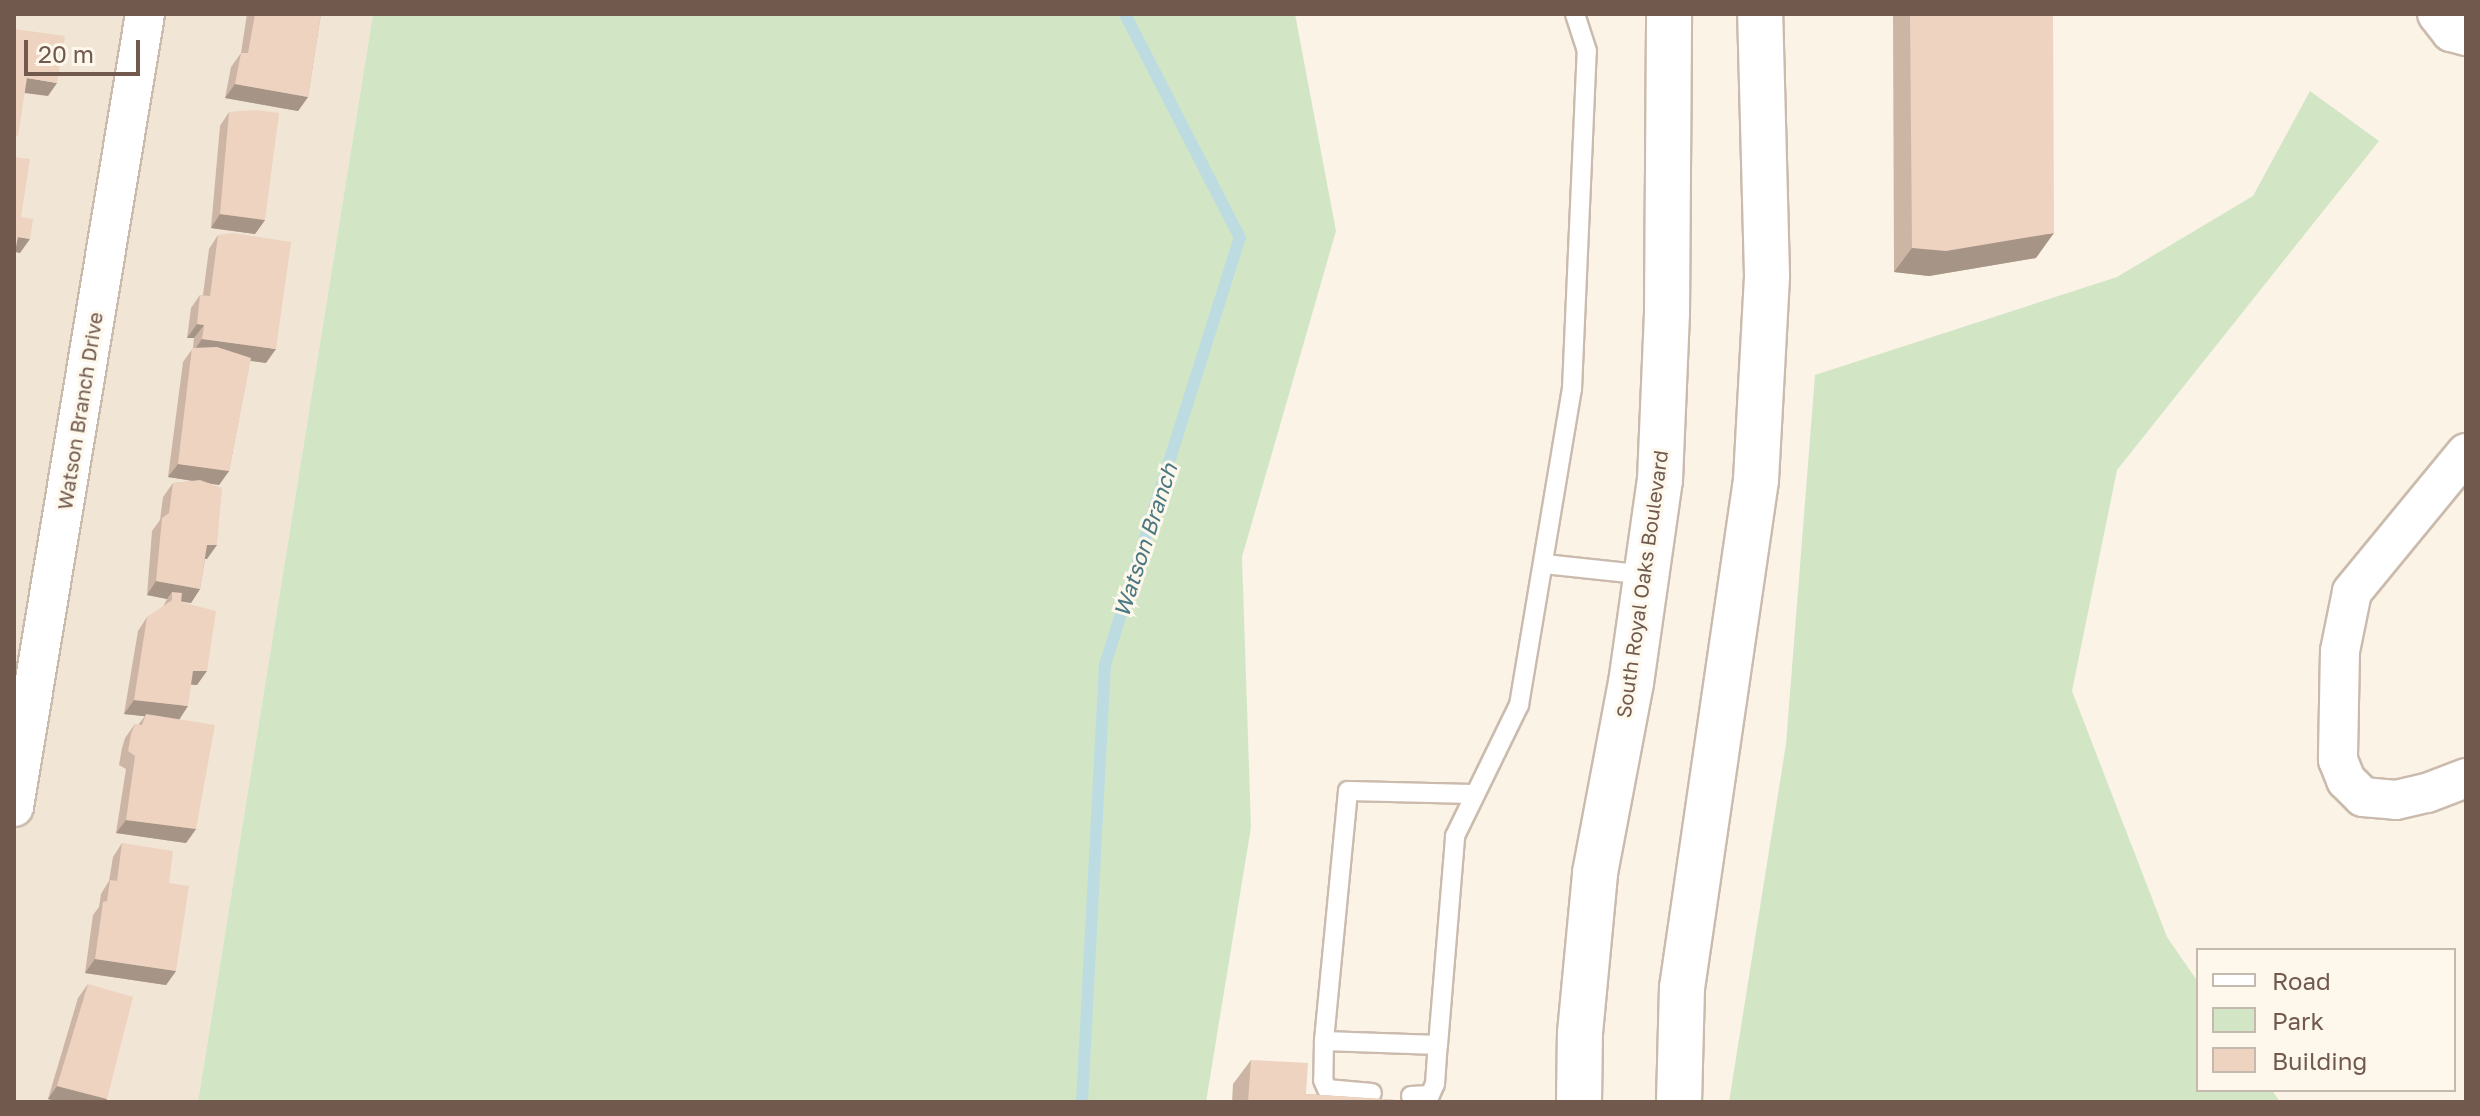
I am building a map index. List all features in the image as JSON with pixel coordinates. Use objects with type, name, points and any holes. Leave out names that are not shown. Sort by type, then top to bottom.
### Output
[{"type":"main road","name":"South Royal Oaks Boulevard","points":[[1579,1102],[1580,1033],[1595,873],[1631,683],[1660,480],[1667,313],[1669,14]]},
{"type":"main road","points":[[1679,1102],[1682,988],[1756,480],[1767,275],[1760,14]]},
{"type":"street","name":"Watson Branch Drive","points":[[16,784],[145,14]]},
{"type":"street","points":[[2437,14],[2451,32],[2466,36]]},
{"type":"street","points":[[2466,453],[2352,592],[2340,651],[2338,720],[2338,760],[2346,780],[2363,797],[2396,800],[2427,793],[2466,778]]},
{"type":"lane","points":[[1411,1096],[1430,1095],[1435,1084],[1455,836],[1519,705],[1572,389],[1587,51],[1575,14]]},
{"type":"lane","points":[[1544,564],[1647,575]]},
{"type":"lane","points":[[1372,1093],[1327,1089],[1323,1080],[1348,791],[1473,794]]},
{"type":"lane","points":[[1324,1041],[1438,1045]]},
{"type":"shaded area","points":[[14,14],[373,14],[198,1102],[14,1102]]},
{"type":"green space","points":[[373,14],[1295,14],[1336,231],[1242,557],[1251,827],[1206,1102],[198,1102]]},
{"type":"green space","points":[[2310,91],[2379,141],[2117,470],[2072,691],[2167,937],[2196,979],[2196,1092],[2273,1092],[2280,1102],[1729,1102],[1786,744],[1815,375],[2117,277],[2253,196]]},
{"type":"building","points":[[255,14],[321,14],[308,97],[235,84],[241,53],[248,53]]},
{"type":"building","points":[[1910,14],[2053,14],[2054,233],[1946,251],[1912,248]]},
{"type":"building","points":[[14,29],[65,36],[57,83],[27,78],[18,136],[14,135]]},
{"type":"building","points":[[256,110],[279,113],[265,220],[220,214],[229,112]]},
{"type":"building","points":[[14,157],[30,159],[21,217],[33,219],[30,239],[18,237],[15,252],[14,252]]},
{"type":"building","points":[[233,233],[291,242],[276,349],[202,339],[204,325],[197,324],[200,295],[210,296],[218,235]]},
{"type":"building","points":[[217,347],[251,358],[229,471],[178,464],[192,348]]},
{"type":"building","points":[[200,480],[222,488],[217,545],[207,545],[200,589],[156,581],[162,518],[169,513],[173,483]]},
{"type":"building","points":[[172,592],[182,593],[181,602],[216,611],[207,671],[193,671],[188,706],[134,700],[147,617],[172,600]]},
{"type":"building","points":[[146,714],[215,725],[196,829],[126,820],[135,756],[128,751],[131,734],[135,724],[142,725]]},
{"type":"building","points":[[122,843],[173,851],[169,883],[189,886],[176,971],[95,959],[103,902],[107,901],[110,880],[117,881]]},
{"type":"building","points":[[88,984],[133,997],[107,1099],[57,1086]]},
{"type":"building","points":[[1251,1060],[1308,1063],[1306,1094],[1426,1102],[1248,1102]]},
{"type":"waterway","name":"Watson Branch","points":[[1082,1102],[1105,665],[1240,238],[1125,14]]}]
